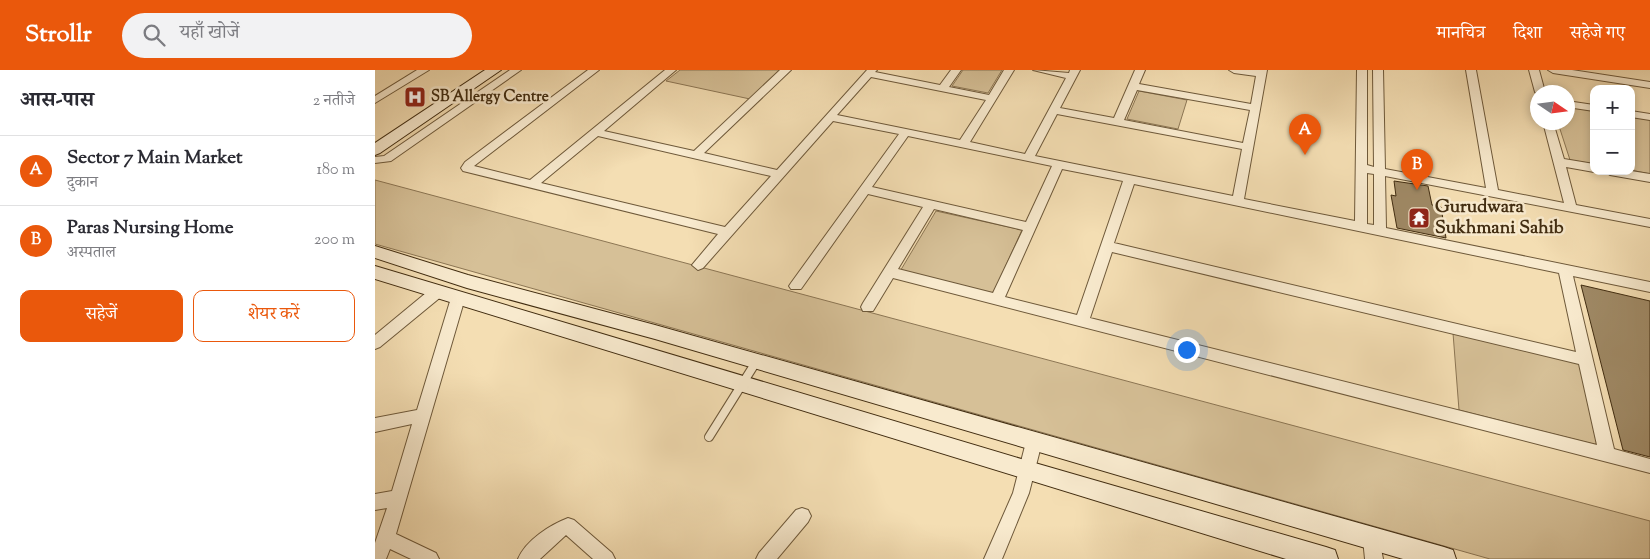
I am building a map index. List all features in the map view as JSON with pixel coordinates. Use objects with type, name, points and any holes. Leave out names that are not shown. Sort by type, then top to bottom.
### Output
[{"type":"street","points":[[375,100],[424,70]]},
{"type":"street","points":[[375,138],[479,70]]},
{"type":"street","points":[[375,150],[494,70]]},
{"type":"street","points":[[375,160],[381,162],[387,159],[516,70]]},
{"type":"street","points":[[594,70],[466,166],[531,185],[727,232]]},
{"type":"street","points":[[531,185],[671,70]]},
{"type":"street","points":[[695,155],[786,70]]},
{"type":"street","points":[[942,89],[955,70]]},
{"type":"street","points":[[963,145],[1009,70]]},
{"type":"street","points":[[1028,159],[1074,73],[1037,70]]},
{"type":"street","points":[[1118,122],[1140,70]]},
{"type":"street","points":[[1235,70],[1261,72],[1238,202]]},
{"type":"street","points":[[1361,228],[1362,70]]},
{"type":"street","points":[[1378,70],[1380,232]]},
{"type":"street","points":[[1471,70],[1493,193]]},
{"type":"street","points":[[1534,70],[1538,85]]},
{"type":"street","points":[[1553,70],[1650,85]]},
{"type":"street","points":[[698,265],[870,72],[991,98]]},
{"type":"street","points":[[1133,86],[1255,108]]},
{"type":"street","points":[[1362,93],[1379,96]]},
{"type":"street","points":[[1575,105],[1590,107]]},
{"type":"street","points":[[1054,110],[1248,147]]},
{"type":"street","points":[[1635,115],[1650,118]]},
{"type":"street","points":[[831,117],[1650,287]]},
{"type":"street","points":[[1550,130],[1571,208]]},
{"type":"street","points":[[595,132],[780,174]]},
{"type":"street","points":[[796,286],[905,133]]},
{"type":"street","points":[[1559,162],[1590,167]]},
{"type":"street","points":[[997,300],[1058,165]]},
{"type":"street","points":[[1362,168],[1650,223]]},
{"type":"street","points":[[1633,175],[1650,178]]},
{"type":"street","points":[[1082,320],[1130,179]]},
{"type":"street","points":[[864,189],[1029,226]]},
{"type":"street","points":[[868,307],[931,204]]},
{"type":"street","points":[[1107,246],[1585,360]]},
{"type":"street","points":[[375,252],[453,291],[741,384],[1326,559]]},
{"type":"street","points":[[1565,270],[1607,456]]},
{"type":"street","points":[[375,272],[756,362],[1034,442],[1373,549],[1443,559]]},
{"type":"street","points":[[889,272],[1650,466]]},
{"type":"street","points":[[375,343],[453,291]]},
{"type":"street","points":[[430,559],[380,551],[423,414],[453,291]]},
{"type":"street","points":[[375,425],[423,414]]},
{"type":"street","points":[[993,559],[1013,516],[1028,471],[1034,442]]},
{"type":"street","points":[[375,502],[397,498]]},
{"type":"street","points":[[765,559],[802,516]]},
{"type":"street","points":[[527,559],[556,531],[568,526],[606,559]]},
{"type":"lane","points":[[709,438],[756,362]]},
{"type":"shaded area","points":[[680,70],[781,70],[750,99],[666,81]]},
{"type":"shaded area","points":[[963,70],[1002,70],[988,93],[952,86]]},
{"type":"shaded area","points":[[1139,91],[1187,100],[1178,129],[1127,119]]},
{"type":"shaded area","points":[[1575,108],[1590,110],[1590,163],[1570,160],[1560,130],[1575,130]]},
{"type":"shaded area","points":[[1635,118],[1650,120],[1650,174],[1635,171]]},
{"type":"shaded area","points":[[375,180],[1650,521],[1650,559],[1490,559],[375,244]]},
{"type":"shaded area","points":[[936,211],[1022,230],[992,296],[899,273]]},
{"type":"shaded area","points":[[1453,333],[1579,363],[1597,445],[1459,410]]},
{"type":"building","name":"Gurudwara Sukhmani Sahib","points":[[1394,181],[1428,186],[1432,205],[1441,207],[1446,238],[1397,228],[1391,195],[1396,196]]},
{"type":"building","points":[[1581,285],[1650,301],[1650,457],[1623,450]]},
{"type":"place","name":"SB Allergy Centre","points":[[415,97]]},
{"type":"place","name":"Sector 7 Main Market","points":[[1305,155]]},
{"type":"place","name":"Paras Nursing Home","points":[[1417,190]]},
{"type":"place","name":"Gurudwara Sukhmani Sahib","points":[[1419,218]]}]
